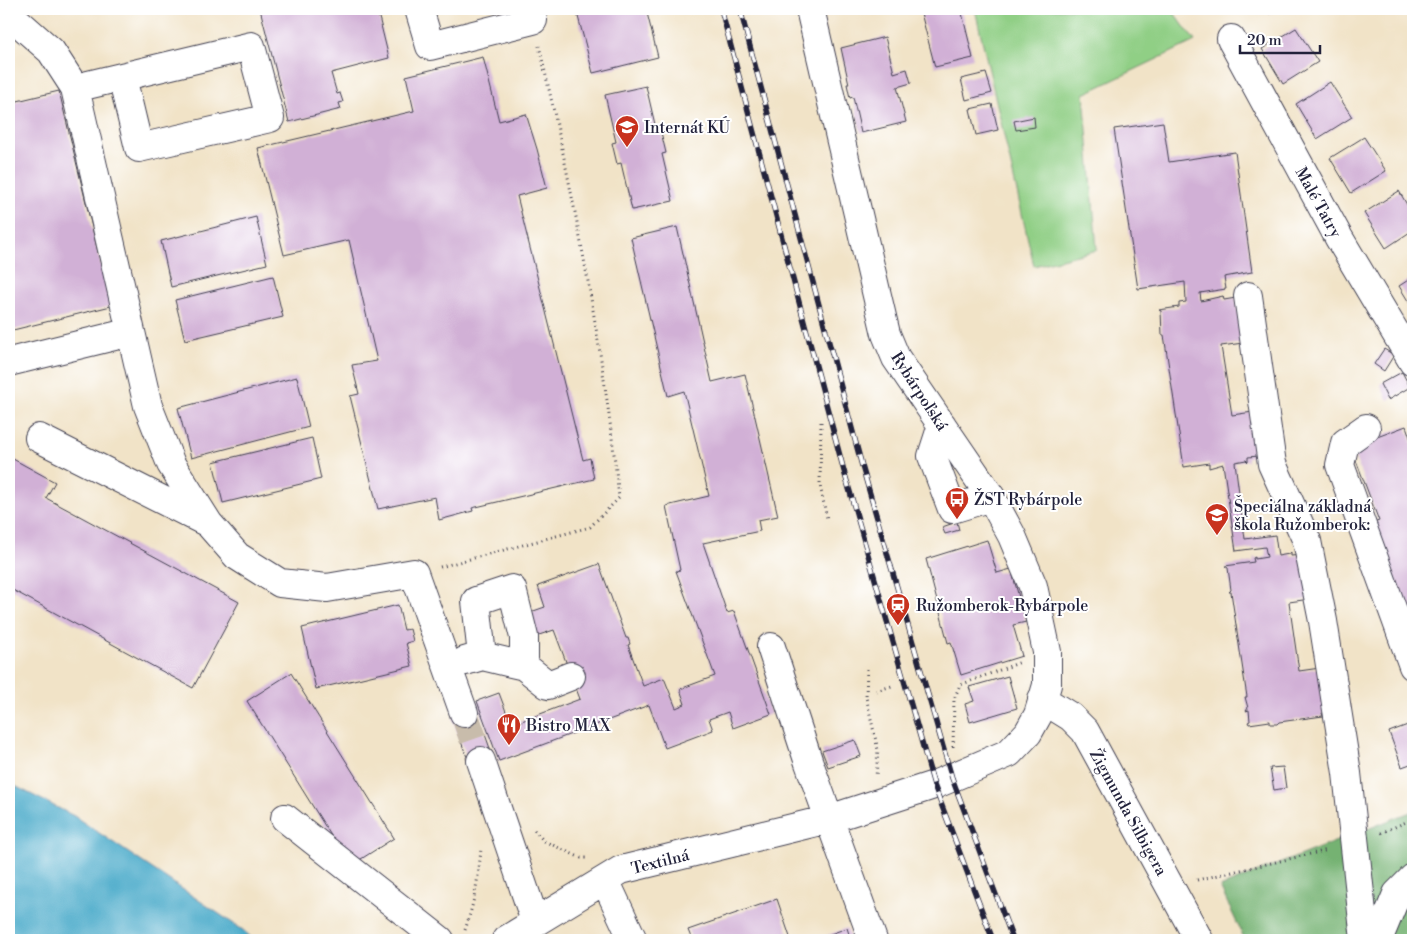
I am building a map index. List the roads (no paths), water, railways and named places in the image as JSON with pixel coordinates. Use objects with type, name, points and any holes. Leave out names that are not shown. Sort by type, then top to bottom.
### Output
[{"type":"street","points":[[419,9],[430,46],[533,20]]},
{"type":"street","name":"Rybárpoľská","points":[[810,9],[886,334],[896,358],[991,497],[1012,536],[1033,586],[1047,652],[1046,685],[1042,699]]},
{"type":"street","points":[[9,14],[51,51],[75,88],[148,406],[171,464],[209,524],[237,556],[280,583],[327,588],[414,574],[464,714]]},
{"type":"street","name":"Malé Tatry","points":[[1231,39],[1339,238],[1413,362]]},
{"type":"street","points":[[75,88],[251,46],[270,118],[139,148],[122,77]]},
{"type":"street","points":[[1248,296],[1272,464],[1307,541],[1324,622],[1347,773],[1365,940]]},
{"type":"street","points":[[9,362],[131,332]]},
{"type":"street","points":[[942,425],[932,456],[952,509],[991,497]]},
{"type":"street","points":[[1366,428],[1345,443],[1340,465],[1413,666]]},
{"type":"street","points":[[39,438],[209,524]]},
{"type":"street","points":[[482,656],[476,601],[512,589],[524,637],[524,666]]},
{"type":"street","points":[[771,647],[829,819],[874,940]]},
{"type":"street","points":[[447,667],[482,656],[524,666],[548,685],[571,676]]},
{"type":"street","name":"Textilná","points":[[506,940],[621,870],[829,819],[968,773],[1010,753],[1020,744],[1038,715],[1042,699]]},
{"type":"street","name":"Žigmunda Silbigera","points":[[1042,699],[1071,717],[1084,731],[1170,886],[1195,938]]},
{"type":"street","points":[[481,761],[535,921]]},
{"type":"street","points":[[285,818],[452,937]]},
{"type":"street","points":[[1378,940],[1397,894],[1413,878]]},
{"type":"street","points":[[605,880],[633,940]]},
{"type":"water","points":[[9,783],[74,816],[243,930],[254,940],[9,940]]},
{"type":"tunnel","points":[[464,713],[481,761]]},
{"type":"railway","points":[[721,9],[844,471],[934,785],[993,940]]},
{"type":"railway","points":[[740,9],[862,466],[952,778],[1013,940]]},
{"type":"place","name":"Internát KÚ","points":[[627,148]]},
{"type":"place","name":"ŽST Rybárpole","points":[[957,520]]},
{"type":"place","name":"Špeciálna základná škola Ružomberok:","points":[[1217,536]]},
{"type":"place","name":"Ružomberok-Rybárpole","points":[[898,626]]},
{"type":"place","name":"Bistro MAX","points":[[509,746]]}]
